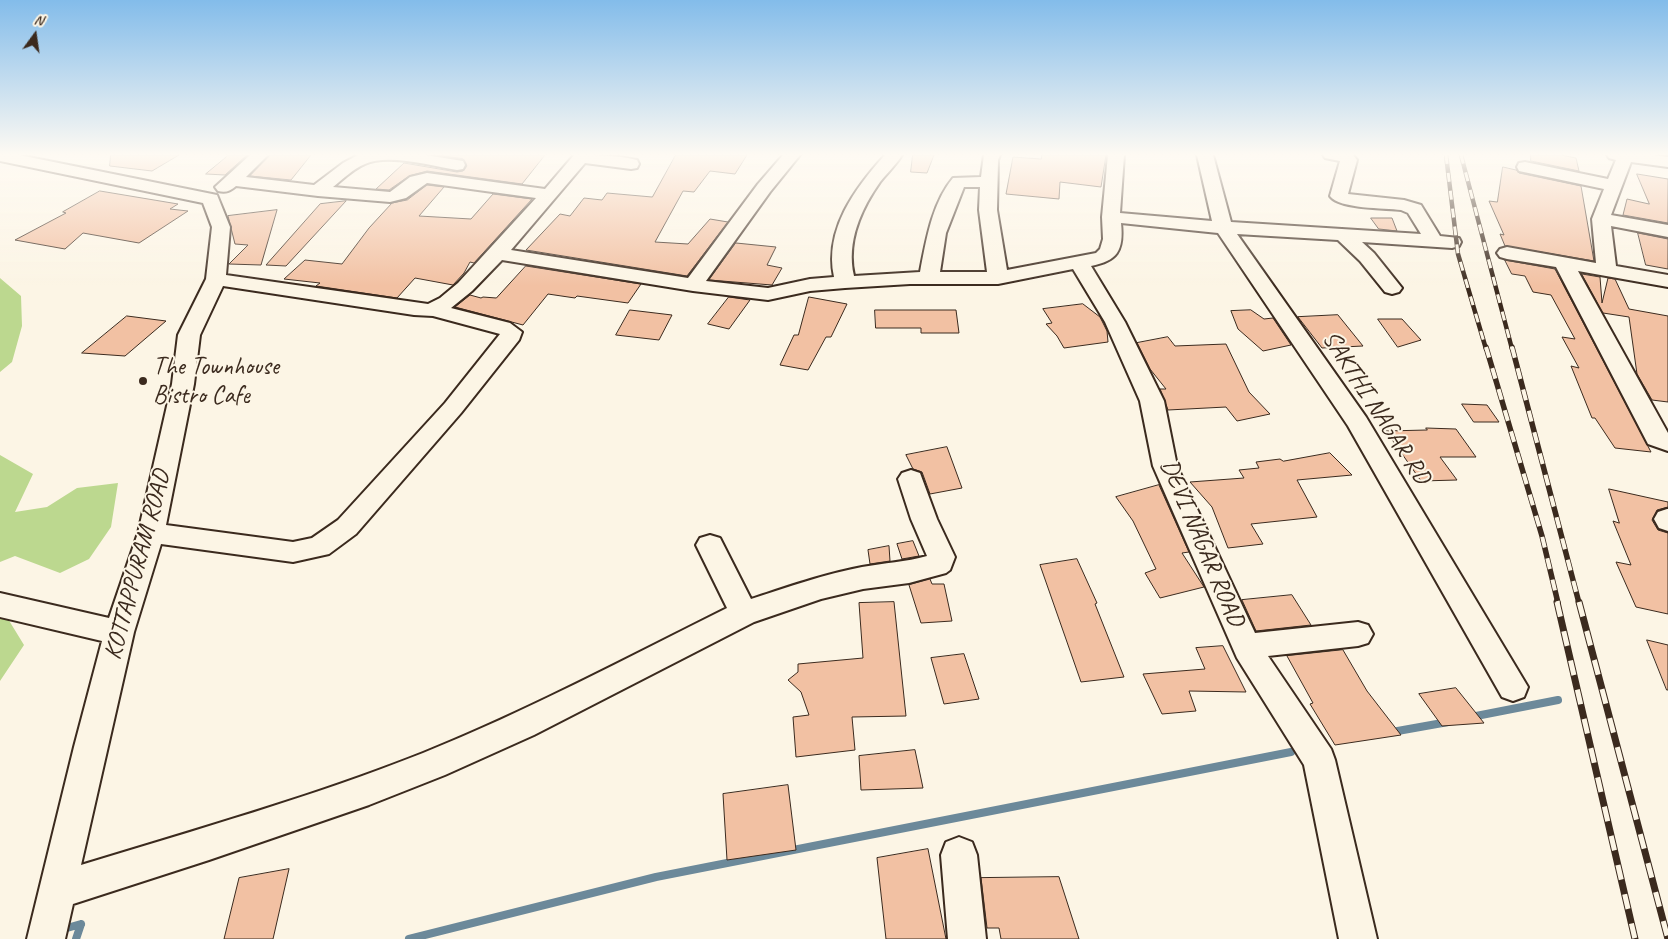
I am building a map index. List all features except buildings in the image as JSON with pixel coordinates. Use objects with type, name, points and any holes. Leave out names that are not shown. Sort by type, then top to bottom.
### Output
[{"type":"street","name":"KOTTAPPURAM ROAD","points":[[48,934],[90,747],[119,632],[151,533],[183,384],[189,335],[216,279],[221,228],[211,199]]},
{"type":"street","points":[[433,310],[460,292],[546,199]]},
{"type":"street","points":[[693,285],[756,199]]},
{"type":"street","points":[[845,282],[841,260],[846,226],[860,199]]},
{"type":"street","points":[[929,278],[936,233],[950,199]]},
{"type":"street","points":[[988,199],[998,278]]},
{"type":"street","points":[[496,253],[693,285],[768,294],[810,285],[845,282],[929,278],[998,278],[1102,258],[1108,254],[1112,243],[1112,199]]},
{"type":"street","name":"SAKTHI NAGAR RD","points":[[1216,199],[1223,227],[1358,423],[1513,687]]},
{"type":"street","points":[[1111,217],[1185,225],[1443,242],[1415,209],[1404,205],[1345,199]]},
{"type":"street","points":[[1607,271],[1601,219],[1609,199]]},
{"type":"street","points":[[1601,219],[1668,231]]},
{"type":"street","points":[[1343,235],[1366,257],[1392,288]]},
{"type":"street","points":[[1507,253],[1668,281]]},
{"type":"street","points":[[1563,262],[1657,438],[1668,444]]},
{"type":"street","name":"DEVI NAGAR ROAD","points":[[1079,263],[1115,322],[1152,401],[1165,466],[1252,658],[1319,760],[1358,939]]},
{"type":"street","points":[[151,533],[292,552],[318,547],[347,527],[453,408],[508,340],[511,332],[503,327],[433,310],[414,309],[216,279]]},
{"type":"street","points":[[58,890],[209,843],[369,789],[433,764],[523,725],[744,613],[821,588],[863,578],[909,572],[936,565],[940,562],[940,557],[911,479]]},
{"type":"street","points":[[710,545],[744,613]]},
{"type":"street","points":[[0,605],[37,615],[119,632]]},
{"type":"street","points":[[1247,646],[1358,634]]},
{"type":"street","points":[[959,855],[967,939]]},
{"type":"green space","points":[[0,278],[21,296],[22,326],[12,362],[0,372]]},
{"type":"green space","points":[[0,455],[33,474],[15,512],[47,507],[77,488],[118,483],[111,527],[89,559],[60,573],[15,556],[0,562]]},
{"type":"green space","points":[[0,612],[5,614],[24,645],[0,681]]},
{"type":"waterway","points":[[1471,717],[1558,700]]},
{"type":"waterway","points":[[1392,732],[1448,722]]},
{"type":"waterway","points":[[409,939],[656,877],[1291,752]]},
{"type":"waterway","points":[[60,930],[81,924],[76,939]]},
{"type":"railway","points":[[1451,199],[1458,254],[1486,349]]},
{"type":"railway","points":[[1473,199],[1512,349]]},
{"type":"railway","points":[[1486,347],[1542,536],[1558,603]]},
{"type":"railway","points":[[1512,347],[1579,603]]},
{"type":"railway","points":[[1557,602],[1635,939]]},
{"type":"railway","points":[[1579,602],[1668,939]]},
{"type":"place","name":"The Townhouse Bistro Cafe","points":[[143,381]]}]
